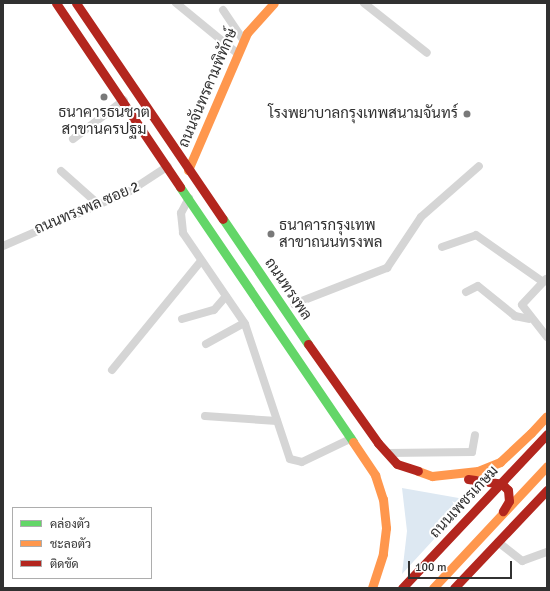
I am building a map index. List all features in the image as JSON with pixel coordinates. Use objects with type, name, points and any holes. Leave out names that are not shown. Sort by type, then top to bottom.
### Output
[{"type":"main road","name":"ถนนทรงพล","points":[[76,3],[188,170],[386,453],[412,471],[435,476],[489,468],[531,433],[547,416]]},
{"type":"main road","name":"ถนนจันทรคามพิทักษ์","points":[[188,170],[243,40],[250,27],[274,3]]},
{"type":"main road","name":"ถนนทรงพล","points":[[58,6],[124,100],[352,438],[375,475],[383,499],[383,554],[374,586]]},
{"type":"main road","points":[[262,306],[275,296]]},
{"type":"main road","points":[[531,433],[523,456],[533,466],[547,462]]},
{"type":"main road","name":"ถนนเพชรเกษม","points":[[402,588],[547,434]]},
{"type":"main road","points":[[433,588],[547,466]]},
{"type":"main road","points":[[435,476],[502,484],[508,490],[509,501],[488,529]]},
{"type":"main road","points":[[454,588],[547,490]]},
{"type":"street","points":[[58,6],[70,3]]},
{"type":"street","points":[[176,3],[237,52]]},
{"type":"street","points":[[364,3],[427,53]]},
{"type":"street","points":[[223,10],[243,40]]},
{"type":"street","points":[[73,139],[124,100]]},
{"type":"street","name":"ถนนทรงพล ซอย 2","points":[[3,246],[130,191],[168,166]]},
{"type":"street","points":[[294,304],[387,268],[422,217],[479,166]]},
{"type":"street","points":[[61,171],[98,204]]},
{"type":"street","points":[[189,198],[180,222],[191,249],[244,323],[290,459],[298,463],[352,438]]},
{"type":"street","points":[[442,247],[466,236],[476,235],[545,280],[522,302],[529,319],[547,337]]},
{"type":"street","points":[[112,370],[201,261]]},
{"type":"street","points":[[466,292],[478,286],[515,316],[529,319]]},
{"type":"street","points":[[182,320],[214,310],[226,296]]},
{"type":"street","points":[[206,344],[244,323]]},
{"type":"street","points":[[205,416],[277,421]]},
{"type":"street","points":[[386,453],[472,452],[475,435]]},
{"type":"street","points":[[498,542],[522,561],[547,552]]},
{"type":"shaded area","points":[[402,488],[470,500],[402,574],[407,531]]},
{"type":"traffic: fast","points":[[180,187],[353,442]]},
{"type":"traffic: fast","points":[[223,219],[308,344]]},
{"type":"traffic: slow","points":[[188,170],[247,33],[274,3]]},
{"type":"traffic: slow","points":[[531,433],[547,416]]},
{"type":"traffic: slow","points":[[418,471],[432,476],[478,471],[500,462],[531,433]]},
{"type":"traffic: slow","points":[[353,442],[375,475],[383,499],[386,528],[383,554],[372,588]]},
{"type":"traffic: slow","points":[[433,588],[547,466]]},
{"type":"traffic: jam","points":[[56,3],[180,187]]},
{"type":"traffic: jam","points":[[76,3],[223,219]]},
{"type":"traffic: jam","points":[[308,344],[378,443],[397,464],[418,471]]},
{"type":"traffic: jam","points":[[402,588],[547,434]]},
{"type":"traffic: jam","points":[[468,479],[502,484],[508,490],[509,501],[503,511]]},
{"type":"traffic: jam","points":[[454,588],[547,490]]},
{"type":"place","name":"ธนาคารธนชาต สาขานครปฐม","points":[[104,97]]},
{"type":"place","name":"โรงพยาบาลกรุงเทพสนามจันทร์","points":[[467,114]]},
{"type":"place","name":"ธนาคารกรุงเทพ สาขาถนนทรงพล","points":[[271,234]]}]
